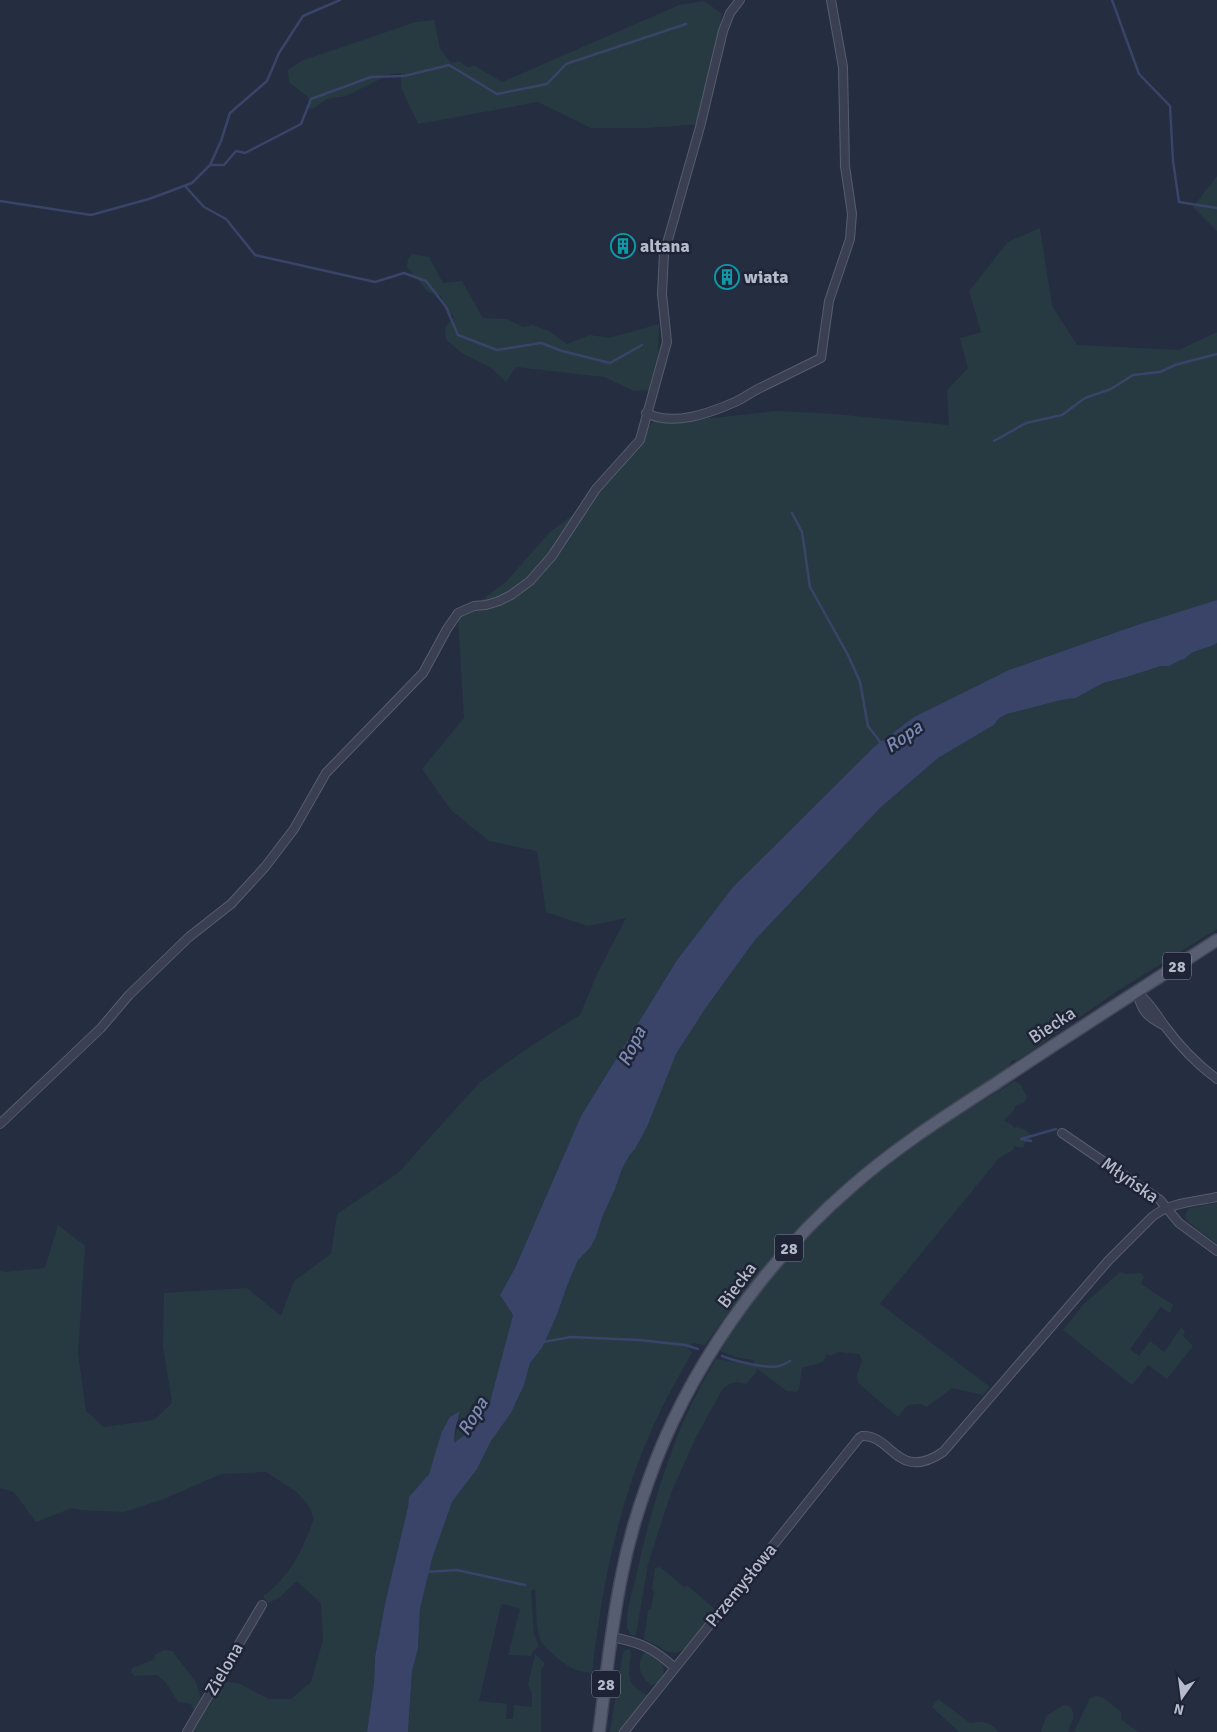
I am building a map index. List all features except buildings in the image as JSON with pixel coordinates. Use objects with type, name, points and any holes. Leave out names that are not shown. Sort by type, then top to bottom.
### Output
[{"type":"main road","name":"Biecka","points":[[599,1732],[622,1574],[632,1531],[657,1457],[691,1388],[725,1330],[752,1292],[796,1239],[850,1187],[880,1162],[969,1100],[1217,940]]},
{"type":"street","points":[[0,1124],[101,1028],[129,995],[190,938],[231,904],[265,867],[294,829],[326,773],[423,673],[458,613],[474,606],[498,601],[511,595],[530,581],[552,556],[596,489],[640,440],[667,342],[662,294],[664,254],[700,127],[723,32],[730,14],[740,0]]},
{"type":"street","points":[[646,413],[654,417],[672,419],[695,416],[736,402],[755,390],[821,358],[829,301],[850,239],[852,214],[844,166],[844,67],[831,0]]},
{"type":"street","points":[[1136,992],[1148,1001],[1165,1026],[1184,1048],[1217,1079]]},
{"type":"street","name":"Młyńska","points":[[1062,1133],[1160,1200],[1179,1223],[1217,1251]]},
{"type":"street","points":[[1167,1208],[1217,1197]]},
{"type":"street","name":"Przemysłowa","points":[[624,1732],[859,1438],[862,1436],[872,1437],[896,1456],[914,1462],[929,1460],[942,1452],[1108,1261],[1152,1217],[1167,1208]]},
{"type":"street","name":"Zielona","points":[[187,1732],[262,1605]]},
{"type":"street","points":[[612,1637],[632,1641],[656,1652],[675,1668]]},
{"type":"shaded area","points":[[704,1],[721,13],[720,32],[701,124],[648,128],[591,128],[538,102],[418,124],[401,87],[401,73],[391,74],[346,96],[327,99],[314,108],[307,109],[309,98],[289,82],[288,70],[301,61],[416,22],[434,20],[440,49],[451,63],[459,61],[467,67],[475,66],[502,82],[679,5]]},
{"type":"shaded area","points":[[1217,176],[1217,231],[1193,207]]},
{"type":"shaded area","points":[[1040,228],[1052,306],[1077,345],[1179,350],[1217,332],[1217,600],[1137,625],[1009,670],[914,717],[874,747],[735,885],[677,960],[581,1116],[515,1268],[500,1295],[513,1315],[490,1402],[474,1428],[454,1444],[460,1411],[446,1423],[432,1467],[428,1475],[410,1497],[386,1599],[375,1657],[374,1683],[367,1732],[190,1732],[220,1680],[240,1684],[269,1699],[291,1699],[311,1682],[323,1640],[321,1603],[297,1581],[279,1598],[268,1603],[263,1596],[281,1580],[294,1562],[314,1519],[309,1507],[298,1493],[266,1472],[221,1474],[164,1499],[124,1512],[72,1508],[36,1522],[14,1492],[0,1488],[0,1271],[45,1268],[58,1225],[85,1246],[78,1353],[86,1411],[104,1427],[154,1420],[172,1403],[163,1346],[164,1293],[247,1288],[281,1316],[294,1281],[331,1254],[337,1214],[398,1173],[480,1082],[531,1046],[580,1015],[598,972],[626,918],[588,926],[546,912],[537,851],[489,841],[451,810],[422,769],[464,718],[458,617],[505,583],[549,533],[591,501],[630,454],[653,421],[712,418],[777,411],[834,414],[949,425],[947,390],[968,368],[960,338],[981,332],[969,291],[1008,242]]},
{"type":"shaded area","points":[[412,254],[429,257],[443,283],[462,281],[483,318],[507,319],[523,327],[532,325],[549,331],[567,344],[591,335],[609,338],[659,324],[658,354],[649,390],[634,391],[604,377],[516,367],[506,382],[491,368],[462,353],[446,340],[445,328],[454,317],[445,309],[441,296],[428,292],[407,267],[408,259]]},
{"type":"shaded area","points":[[1217,643],[1217,929],[1116,992],[1018,1060],[1012,1060],[1008,1068],[884,1151],[846,1182],[789,1239],[737,1301],[705,1345],[692,1343],[688,1349],[692,1352],[662,1408],[644,1447],[623,1510],[607,1574],[592,1673],[578,1671],[566,1665],[544,1645],[539,1636],[537,1625],[535,1589],[531,1591],[534,1634],[539,1647],[533,1651],[531,1656],[508,1655],[520,1609],[504,1604],[501,1605],[479,1701],[507,1704],[506,1719],[513,1719],[514,1705],[532,1707],[532,1693],[528,1685],[535,1654],[545,1664],[541,1670],[541,1732],[408,1732],[412,1671],[418,1649],[420,1609],[432,1559],[452,1502],[477,1469],[491,1441],[511,1413],[524,1385],[530,1363],[542,1348],[557,1316],[578,1260],[590,1248],[596,1237],[622,1169],[647,1127],[660,1090],[676,1054],[703,1012],[755,940],[880,808],[938,758],[994,725],[998,719],[1007,714],[1076,698],[1103,683],[1161,666],[1170,666],[1196,651]]},
{"type":"shaded area","points":[[1015,1081],[1021,1085],[1027,1097],[1024,1103],[1015,1106],[1014,1110],[1004,1121],[1011,1124],[1014,1128],[1026,1130],[1030,1139],[1023,1148],[1014,1146],[1013,1150],[999,1158],[880,1304],[990,1387],[983,1395],[952,1388],[927,1407],[921,1404],[908,1405],[898,1417],[858,1383],[857,1376],[862,1360],[859,1354],[838,1352],[830,1356],[827,1354],[823,1362],[802,1368],[799,1389],[796,1392],[787,1391],[756,1368],[757,1371],[746,1384],[736,1382],[727,1386],[722,1390],[696,1437],[671,1493],[648,1564],[636,1635],[633,1636],[627,1627],[630,1598],[657,1496],[683,1423],[716,1359],[755,1365],[754,1360],[739,1358],[720,1351],[738,1323],[779,1268],[801,1243],[825,1218],[875,1173],[916,1143]]},
{"type":"shaded area","points":[[1217,1203],[1217,1244],[1187,1221],[1185,1215],[1189,1208]]},
{"type":"shaded area","points":[[1120,1272],[1126,1274],[1140,1273],[1144,1277],[1141,1284],[1173,1305],[1170,1313],[1161,1307],[1130,1349],[1139,1356],[1150,1341],[1164,1352],[1181,1328],[1185,1331],[1183,1336],[1193,1346],[1167,1379],[1148,1365],[1132,1385],[1063,1330],[1083,1305]]},
{"type":"shaded area","points":[[660,1567],[684,1587],[688,1586],[717,1611],[690,1645],[676,1652],[669,1652],[644,1639],[648,1610],[651,1609],[654,1592],[652,1589],[655,1568]]},
{"type":"shaded area","points":[[629,1649],[631,1652],[629,1673],[632,1683],[641,1692],[649,1696],[621,1732],[610,1732],[622,1657],[624,1651]]},
{"type":"shaded area","points":[[164,1650],[172,1651],[196,1682],[202,1702],[195,1714],[191,1704],[178,1702],[166,1683],[157,1675],[134,1676],[131,1672],[132,1668],[153,1660],[156,1654]]},
{"type":"shaded area","points":[[645,1651],[648,1651],[662,1661],[663,1677],[656,1684],[651,1685],[641,1674],[640,1661]]},
{"type":"shaded area","points":[[1102,1697],[1121,1712],[1121,1719],[1138,1732],[1074,1732],[1090,1698]]},
{"type":"shaded area","points":[[938,1699],[970,1723],[985,1723],[995,1728],[998,1732],[959,1732],[932,1707]]},
{"type":"shaded area","points":[[1064,1705],[1069,1706],[1073,1712],[1068,1732],[1041,1732],[1046,1716]]},
{"type":"water","name":"Ropa","points":[[1217,600],[1217,643],[1196,651],[1170,666],[1161,666],[1103,683],[1076,698],[1007,714],[998,719],[994,725],[938,758],[880,808],[755,940],[705,1009],[676,1054],[647,1127],[622,1169],[596,1237],[590,1248],[578,1260],[557,1315],[542,1348],[530,1363],[524,1385],[511,1413],[491,1441],[477,1469],[452,1502],[432,1559],[420,1609],[418,1649],[412,1671],[408,1732],[367,1732],[374,1683],[375,1657],[409,1497],[429,1474],[442,1431],[450,1417],[460,1411],[454,1443],[474,1428],[490,1402],[513,1315],[500,1295],[515,1268],[581,1116],[677,960],[733,887],[874,747],[914,717],[1009,670],[1137,625]]},
{"type":"waterway","points":[[0,201],[91,215],[149,199],[192,183],[210,165],[221,141],[230,113],[267,81],[279,53],[303,16],[340,0]]},
{"type":"waterway","points":[[1112,0],[1139,74],[1170,106],[1173,161],[1179,202],[1217,208]]},
{"type":"waterway","points":[[210,165],[224,165],[236,151],[245,153],[301,124],[311,99],[371,77],[404,76],[449,65],[497,94],[547,84],[566,64],[686,24]]},
{"type":"waterway","points":[[185,186],[204,207],[226,219],[255,255],[375,282],[404,273],[426,281],[446,307],[458,335],[497,350],[541,343],[562,351],[610,363],[642,345]]},
{"type":"waterway","points":[[994,441],[1026,423],[1062,415],[1085,398],[1111,389],[1133,375],[1160,372],[1175,365],[1217,354]]},
{"type":"waterway","name":"Ropa","points":[[792,513],[802,532],[810,587],[848,655],[860,682],[868,726],[881,743]]},
{"type":"waterway","points":[[1031,1141],[1021,1139],[1056,1129]]},
{"type":"waterway","points":[[543,1342],[571,1337],[639,1340],[685,1345],[698,1349]]},
{"type":"waterway","points":[[722,1356],[742,1362],[773,1367],[790,1361]]},
{"type":"waterway","points":[[426,1572],[457,1570],[525,1585]]},
{"type":"place","name":"altana","points":[[623,246]]},
{"type":"place","name":"wiata","points":[[727,277]]}]
